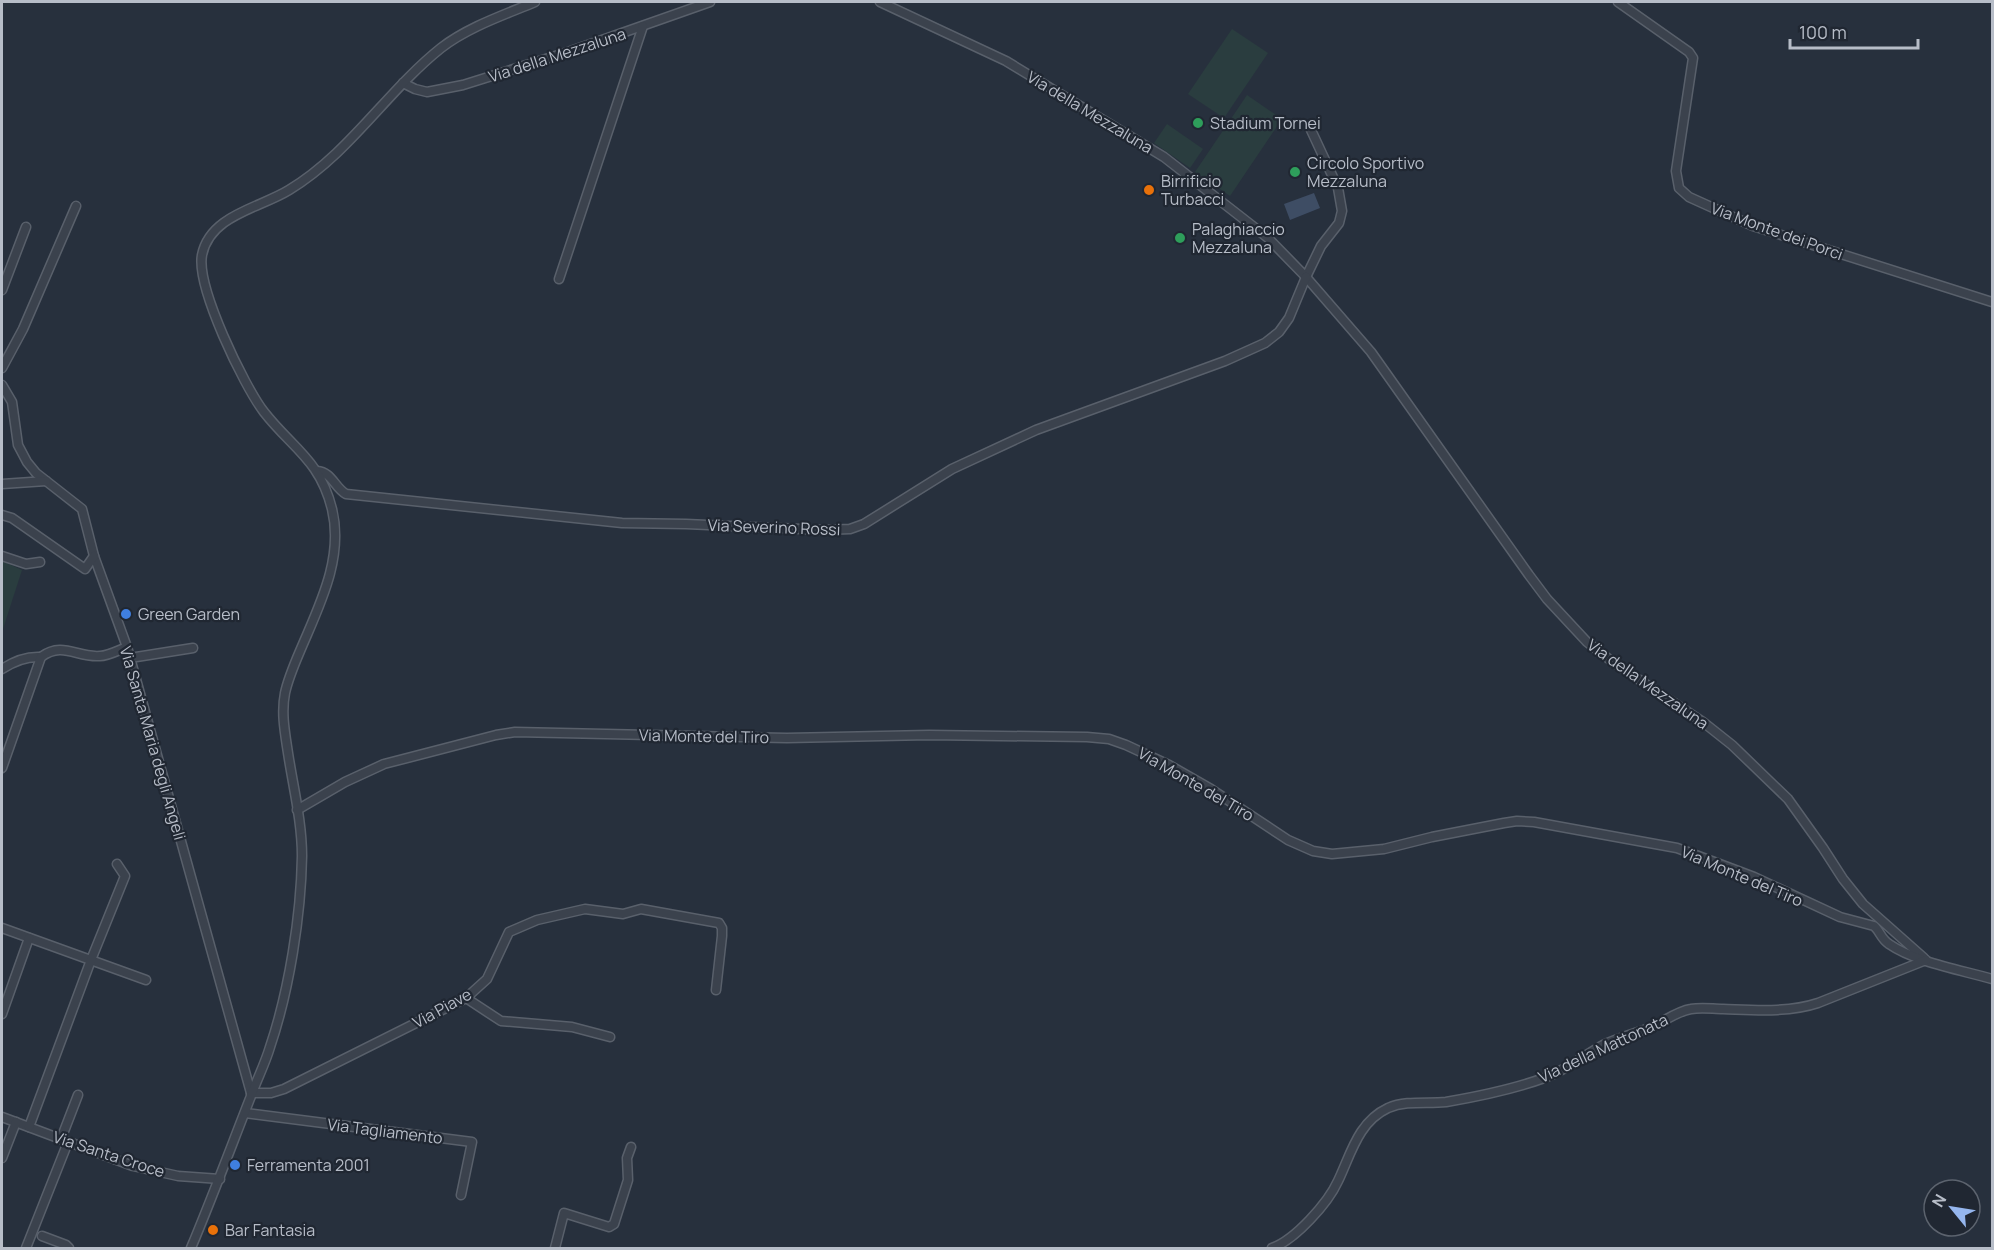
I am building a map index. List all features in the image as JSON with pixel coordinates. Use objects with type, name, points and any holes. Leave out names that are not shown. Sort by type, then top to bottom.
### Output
[{"type":"street","points":[[191,1248],[220,1179],[271,1044],[288,974],[302,869],[302,844],[284,723],[284,698],[289,677],[326,588],[335,546],[332,510],[323,482],[300,449],[267,416],[244,383],[207,290],[202,257],[209,239],[224,224],[244,211],[277,197],[300,183],[339,151],[403,83],[452,40],[535,2]]},
{"type":"street","name":"Via della Mezzaluna","points":[[403,83],[417,91],[440,91],[501,74],[710,2]]},
{"type":"street","name":"Via della Mezzaluna","points":[[880,2],[1006,61],[1164,157],[1263,233],[1306,276],[1371,352],[1546,599],[1572,627],[1614,663],[1684,709],[1732,745],[1794,806],[1843,879],[1863,904],[1926,960],[1992,979]]},
{"type":"street","name":"Via Monte dei Porci","points":[[1618,2],[1689,51],[1693,58],[1676,171],[1677,183],[1683,193],[1753,226],[1992,302]]},
{"type":"street","points":[[559,279],[643,26]]},
{"type":"street","points":[[1306,276],[1321,246],[1339,223],[1342,208],[1338,188],[1311,130]]},
{"type":"street","points":[[2,368],[21,334],[76,206]]},
{"type":"street","points":[[2,290],[26,227]]},
{"type":"street","name":"Via Severino Rossi","points":[[317,471],[328,474],[340,491],[346,494],[394,500],[612,523],[850,530],[864,524],[959,465],[1036,430],[1225,361],[1265,343],[1279,332],[1290,318],[1306,276]]},
{"type":"street","name":"Via Santa Maria degli Angeli","points":[[2,385],[12,402],[18,445],[36,473],[82,509],[94,556],[127,647],[251,1094]]},
{"type":"street","points":[[2,484],[46,481]]},
{"type":"street","points":[[2,515],[12,518],[85,568],[94,556]]},
{"type":"street","points":[[2,556],[26,564],[40,562]]},
{"type":"street","points":[[2,768],[41,657],[50,650],[58,649],[101,657],[127,647]]},
{"type":"street","points":[[130,658],[193,648]]},
{"type":"street","points":[[2,669],[29,656],[41,657]]},
{"type":"street","name":"Via Monte del Tiro","points":[[297,810],[351,778],[384,764],[515,732],[787,738],[906,735],[1098,738],[1126,745],[1169,765],[1211,789],[1270,828],[1313,851],[1332,854],[1365,852],[1494,825],[1518,821],[1534,822],[1677,848],[1754,877],[1840,917],[1874,926],[1884,941],[1926,960]]},
{"type":"street","points":[[29,1127],[125,876],[117,864]]},
{"type":"street","name":"Via Piave","points":[[251,1094],[271,1093],[288,1087],[465,998],[487,979],[509,932],[537,920],[585,909],[623,914],[641,909],[719,923],[722,936],[716,990]]},
{"type":"street","points":[[2,928],[146,980]]},
{"type":"street","points":[[2,1014],[29,938]]},
{"type":"street","name":"Via della Mattonata","points":[[1272,1248],[1287,1241],[1328,1199],[1360,1134],[1374,1117],[1388,1108],[1403,1104],[1450,1101],[1540,1079],[1560,1071],[1606,1044],[1652,1026],[1684,1010],[1694,1008],[1758,1010],[1802,1008],[1818,1004],[1926,960]]},
{"type":"street","points":[[465,998],[501,1021],[572,1027],[610,1037]]},
{"type":"street","points":[[26,1248],[78,1095]]},
{"type":"street","name":"Via Tagliamento","points":[[245,1113],[472,1142],[461,1195]]},
{"type":"street","name":"Via Santa Croce","points":[[2,1117],[134,1166],[178,1176],[220,1179]]},
{"type":"street","points":[[2,1158],[16,1122]]},
{"type":"street","points":[[555,1248],[564,1213],[609,1227],[614,1224],[628,1180],[627,1158],[631,1147]]},
{"type":"street","points":[[42,1236],[69,1248]]},
{"type":"shaded area","points":[[1232,29],[1268,53],[1224,118],[1188,94]]},
{"type":"shaded area","points":[[1247,95],[1282,119],[1230,196],[1195,172]]},
{"type":"shaded area","points":[[1167,124],[1203,149],[1190,168],[1154,143]]},
{"type":"shaded area","points":[[2,561],[22,570],[2,632]]},
{"type":"water","points":[[1314,193],[1320,208],[1290,220],[1284,204]]},
{"type":"place","name":"Stadium Tornei","points":[[1198,123]]},
{"type":"place","name":"Circolo Sportivo Mezzaluna","points":[[1295,172]]},
{"type":"place","name":"Birrificio Turbacci","points":[[1149,190]]},
{"type":"place","name":"Palaghiaccio Mezzaluna","points":[[1180,238]]},
{"type":"place","name":"Green Garden","points":[[126,614]]},
{"type":"place","name":"Ferramenta 2001","points":[[235,1165]]},
{"type":"place","name":"Bar Fantasia","points":[[213,1230]]}]
